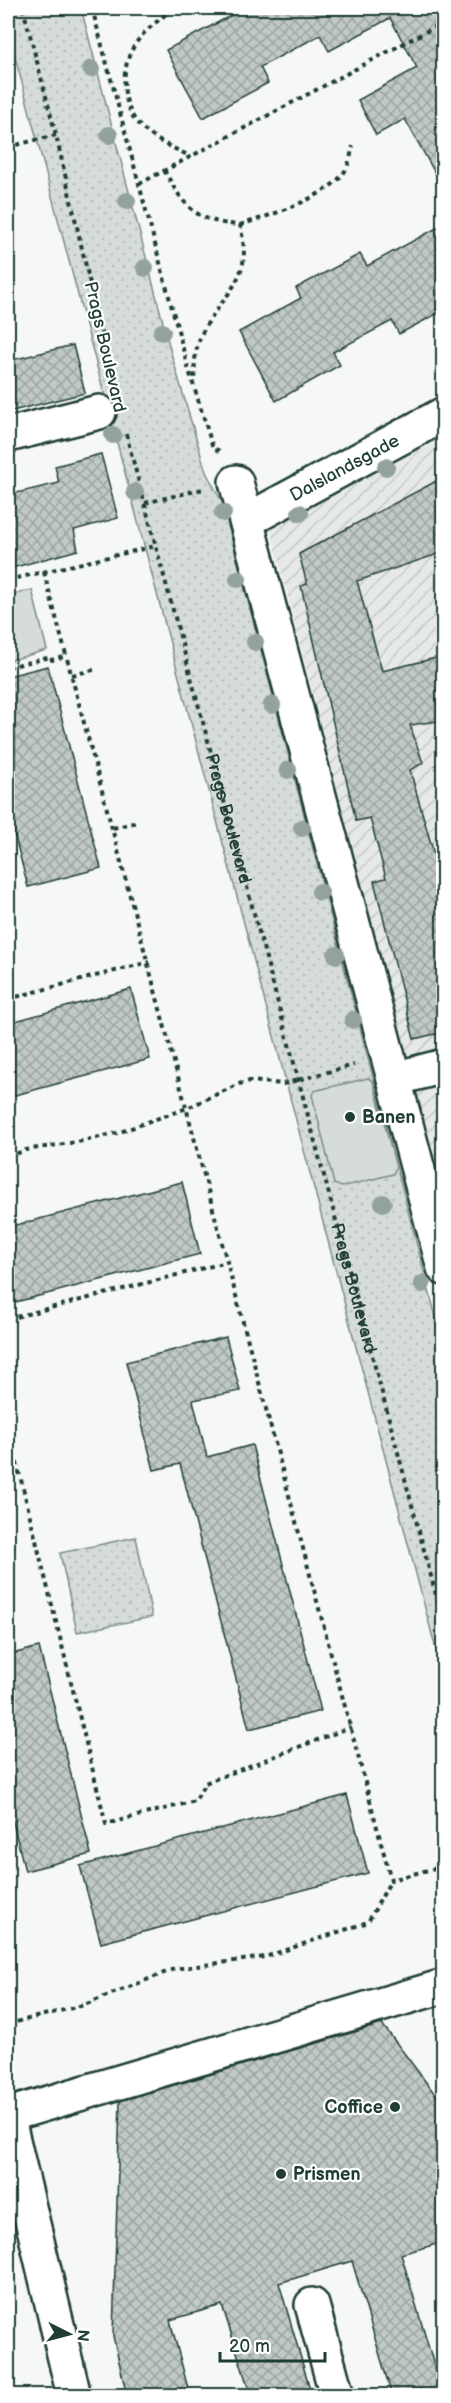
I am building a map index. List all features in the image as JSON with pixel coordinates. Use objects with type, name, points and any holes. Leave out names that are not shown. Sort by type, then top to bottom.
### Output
[{"type":"street","points":[[8,435],[112,409]]},
{"type":"street","name":"Dalslandsgade","points":[[246,521],[444,414]]},
{"type":"street","points":[[236,482],[444,1268]]},
{"type":"street","points":[[391,1068],[444,1066]]},
{"type":"street","points":[[74,2396],[8,2117],[444,1986]]},
{"type":"street","points":[[312,2305],[337,2396]]},
{"type":"path","name":"Prags Boulevard","points":[[23,8],[56,135],[112,409],[145,503],[444,1625]]},
{"type":"path","points":[[92,8],[194,386],[213,448],[234,459],[236,482],[145,503]]},
{"type":"path","points":[[172,8],[138,40],[124,70],[124,86],[128,105],[140,126],[155,140],[190,156]]},
{"type":"path","points":[[139,184],[444,22]]},
{"type":"path","points":[[8,147],[56,135]]},
{"type":"path","points":[[164,170],[176,192],[200,217],[211,222],[240,225],[278,212],[318,194],[339,178],[346,169],[353,146]]},
{"type":"path","points":[[194,386],[198,345],[213,314],[232,288],[243,266],[240,225]]},
{"type":"path","points":[[8,580],[156,546]]},
{"type":"path","points":[[8,2024],[84,2005],[174,1968],[265,1957],[368,1922],[391,1880],[44,572]]},
{"type":"path","points":[[8,668],[51,657],[52,660],[67,657]]},
{"type":"path","points":[[72,675],[97,669]]},
{"type":"path","points":[[113,828],[137,822]]},
{"type":"path","points":[[8,999],[149,962]]},
{"type":"path","points":[[8,1157],[26,1150],[117,1133],[187,1108],[250,1081],[283,1084],[391,1068]]},
{"type":"path","points":[[8,1318],[227,1262]]},
{"type":"path","points":[[8,1427],[106,1824],[195,1801],[205,1783],[351,1727]]},
{"type":"path","points":[[391,1880],[439,1867]]},
{"type":"shaded area","points":[[8,8],[81,8],[171,353],[206,472],[222,502],[443,1344],[443,1676],[8,30]]},
{"type":"shaded area","points":[[443,418],[443,1201],[265,508]]},
{"type":"shaded area","points":[[32,590],[47,650],[8,661],[8,596]]},
{"type":"shaded area","name":"Banen","points":[[368,1078],[373,1081],[396,1167],[393,1174],[342,1187],[334,1184],[312,1095],[314,1091]]},
{"type":"shaded area","points":[[136,1537],[152,1617],[77,1632],[60,1553]]},
{"type":"building","points":[[245,8],[444,8],[444,189],[405,119],[376,135],[358,100],[417,68],[390,18],[329,51],[320,35],[260,67],[268,83],[203,118],[166,50]]},
{"type":"building","points":[[444,224],[444,310],[399,334],[392,321],[333,352],[340,365],[276,401],[239,332],[301,298],[296,288],[360,254],[367,266]]},
{"type":"building","points":[[73,345],[85,393],[8,412],[8,361]]},
{"type":"building","points":[[101,454],[118,518],[74,530],[78,550],[8,569],[8,495],[59,483],[55,466]]},
{"type":"building","points":[[444,477],[444,552],[357,581],[382,671],[444,656],[444,720],[410,725],[423,763],[410,770],[437,865],[444,863],[444,1032],[414,1039],[374,881],[386,878],[370,818],[356,821],[301,586],[307,584],[299,554]]},
{"type":"building","points":[[48,666],[101,868],[28,887],[8,810],[8,676]]},
{"type":"building","points":[[131,989],[150,1059],[8,1097],[8,1023]]},
{"type":"building","points":[[182,1182],[200,1254],[8,1304],[8,1227]]},
{"type":"building","points":[[226,1337],[240,1391],[193,1400],[207,1457],[252,1445],[321,1711],[249,1729],[180,1464],[154,1470],[126,1362]]},
{"type":"building","points":[[39,1647],[91,1854],[25,1871],[8,1802],[8,1655]]},
{"type":"building","points":[[347,1795],[368,1873],[101,1943],[80,1866]]},
{"type":"building","name":"Prismen","points":[[382,2024],[444,2106],[444,2242],[401,2254],[443,2396],[392,2396],[352,2261],[279,2283],[312,2396],[251,2396],[222,2305],[170,2320],[190,2396],[127,2396],[113,2336],[120,2101]]},
{"type":"place","name":"Banen","points":[[350,1117]]},
{"type":"place","name":"Coffice","points":[[395,2107]]},
{"type":"place","name":"Prismen","points":[[281,2174]]}]
